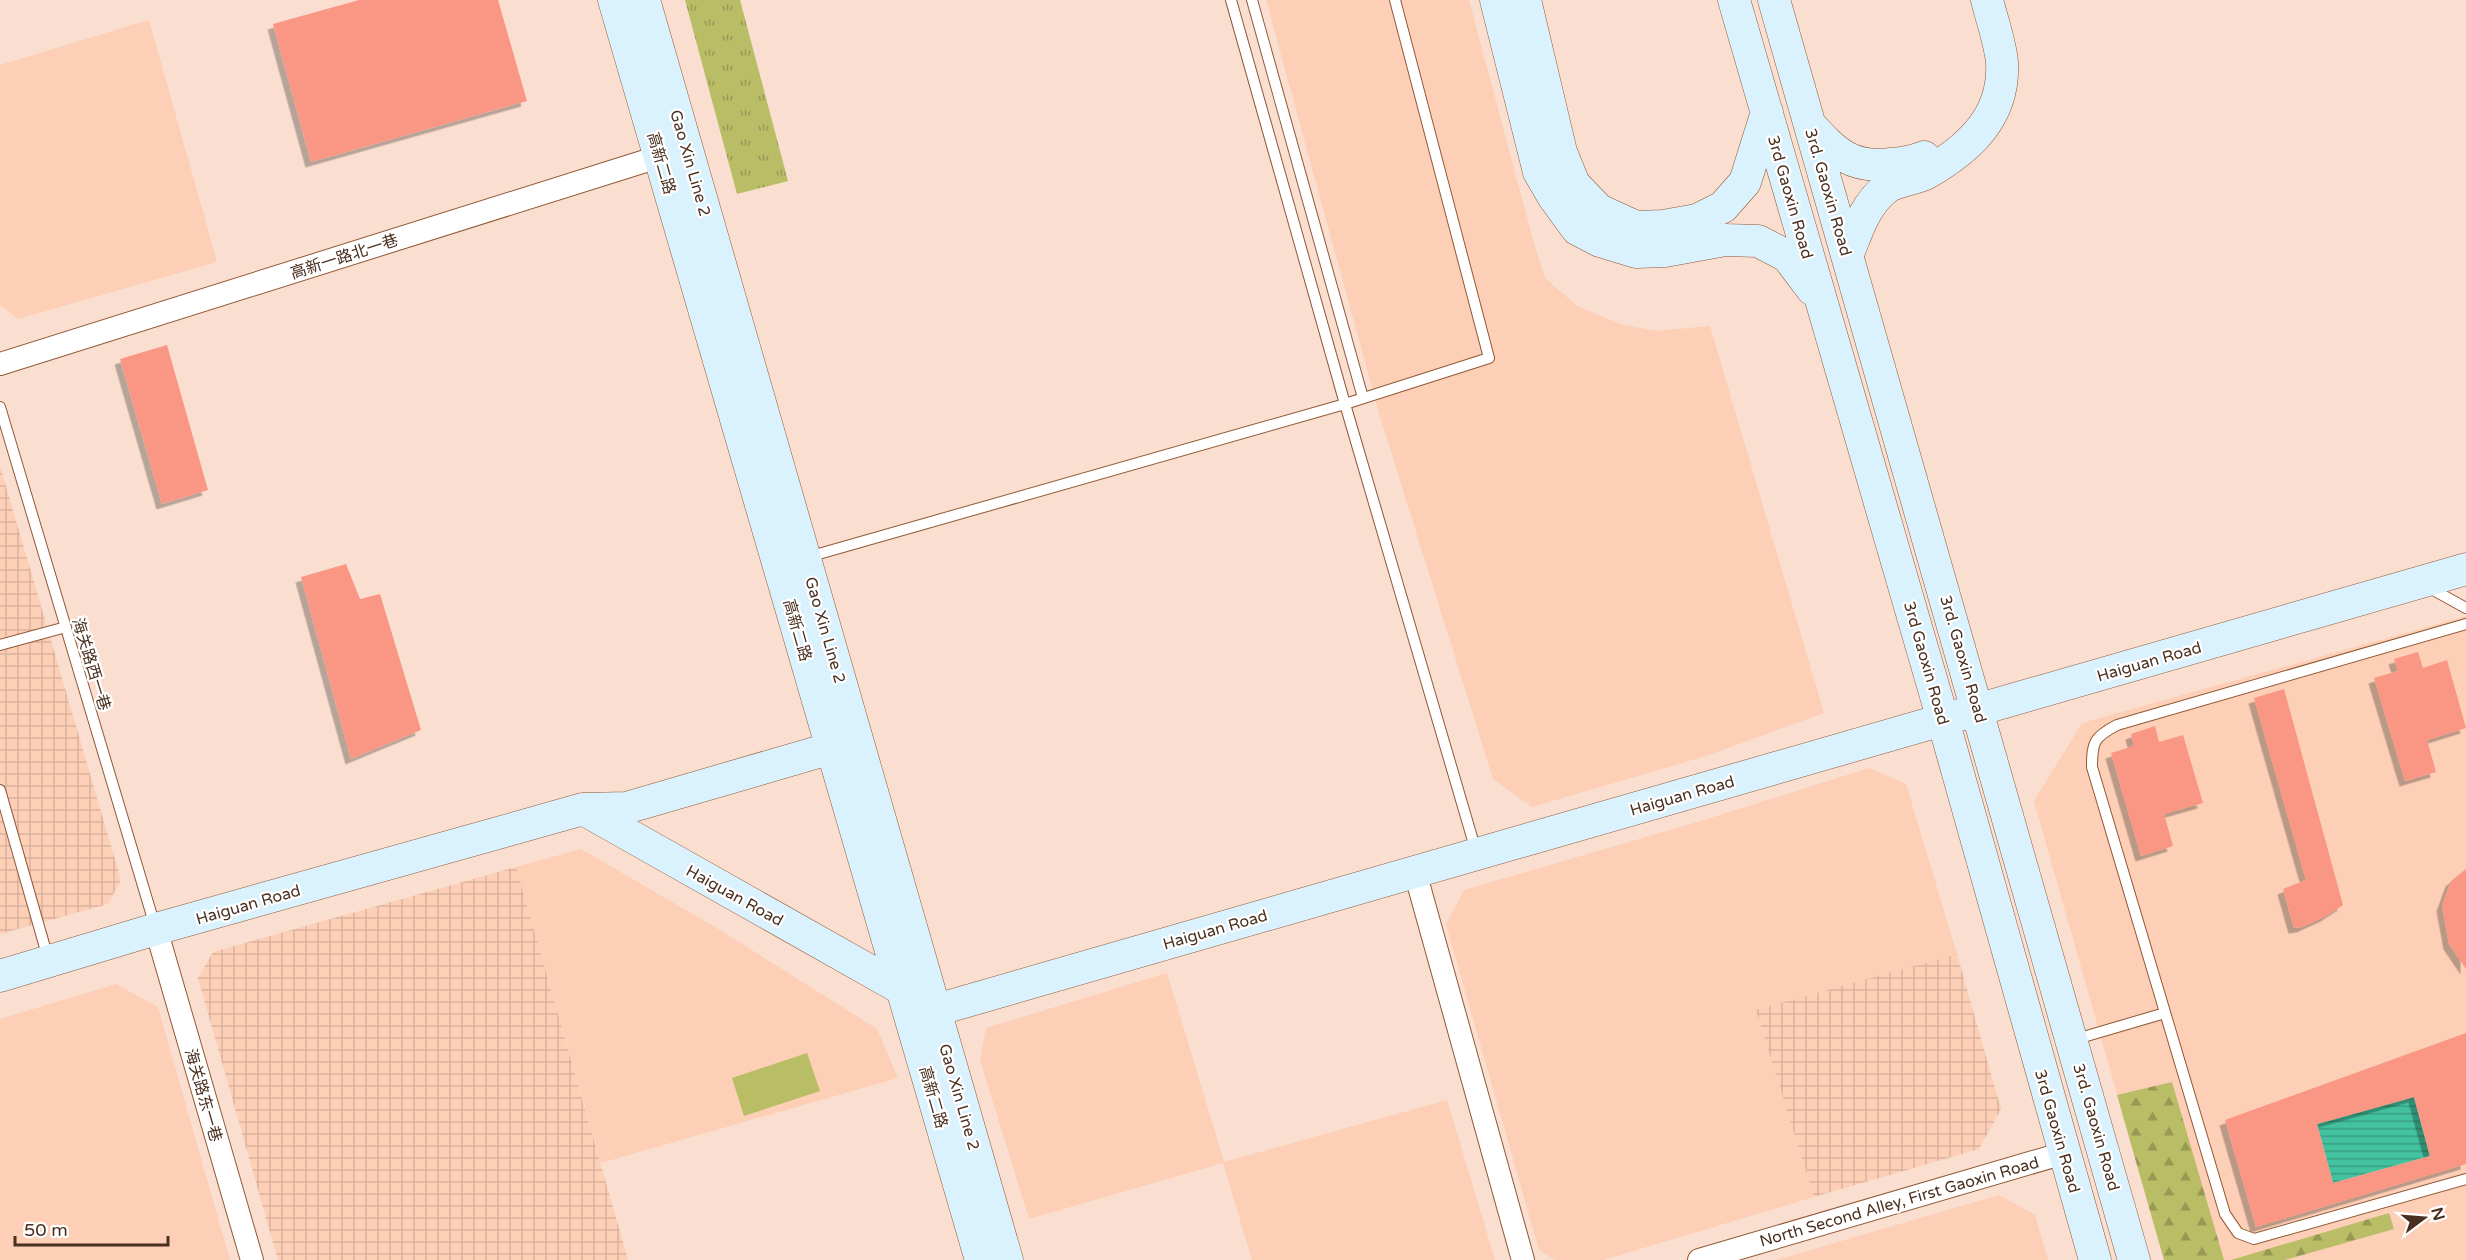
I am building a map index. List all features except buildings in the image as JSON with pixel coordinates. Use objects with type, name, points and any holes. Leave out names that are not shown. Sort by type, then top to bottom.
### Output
[{"type":"street","name":"高新二路","points":[[614,0],[673,152]]},
{"type":"street","name":"Gao Xin Line 2","points":[[644,0],[673,152],[792,562],[936,1010],[1007,1260]]},
{"type":"street","points":[[1496,0],[1539,172],[1552,196],[1577,228],[1600,241],[1636,252],[1665,251],[1725,240],[1758,241],[1787,256],[1822,302]]},
{"type":"street","points":[[1525,0],[1561,152],[1574,184],[1599,210],[1636,227],[1663,226],[1697,220],[1723,207],[1745,182],[1767,112]]},
{"type":"street","name":"3rd Gaoxin Road","points":[[1734,0],[1943,720],[2095,1260]]},
{"type":"street","name":"3rd. Gaoxin Road","points":[[1774,0],[2134,1260]]},
{"type":"street","points":[[1810,124],[1827,143],[1851,161],[1871,167],[1923,158],[1955,132],[1972,110],[1982,77],[1978,39],[1966,0]]},
{"type":"street","points":[[1847,256],[1865,211],[1886,187],[1924,174],[1962,151],[1981,130],[1998,103],[2002,62],[1987,0]]},
{"type":"street","name":"高新一路北一巷","points":[[0,364],[673,152]]},
{"type":"street","name":"高新二路","points":[[792,562],[830,740],[981,1260]]},
{"type":"street","name":"Haiguan Road","points":[[0,976],[156,929],[583,809],[936,1010],[2466,568]]},
{"type":"street","points":[[583,809],[626,808],[830,740]]},
{"type":"street","points":[[1415,872],[1523,1260]]},
{"type":"street","name":"海关路东一巷","points":[[156,929],[252,1260]]},
{"type":"street","name":"North Second Alley, First Gaoxin Road","points":[[1699,1260],[2064,1153]]},
{"type":"lane","points":[[1231,0],[1345,404],[1477,854]]},
{"type":"lane","points":[[1252,0],[1363,398]]},
{"type":"lane","points":[[792,562],[1345,404],[1489,358],[1395,0]]},
{"type":"lane","name":"海关路西一巷","points":[[0,407],[156,929]]},
{"type":"lane","points":[[2419,582],[2466,608]]},
{"type":"lane","points":[[2466,624],[2116,724],[2099,734],[2092,747],[2092,767],[2225,1215],[2238,1233],[2254,1239],[2466,1179]]},
{"type":"lane","points":[[0,645],[66,627]]},
{"type":"lane","points":[[0,790],[49,962]]},
{"type":"lane","points":[[2072,1040],[2165,1013]]},
{"type":"shaded area","points":[[1266,0],[1469,0],[1545,278],[1577,306],[1620,324],[1656,331],[1710,326],[1824,713],[1706,756],[1532,807],[1493,779],[1379,413]]},
{"type":"shaded area","points":[[149,20],[217,262],[18,319],[0,305],[0,65]]},
{"type":"shaded area","points":[[0,466],[121,880],[108,904],[0,934]]},
{"type":"shaded area","points":[[2466,616],[2466,1260],[2164,1260],[2034,801],[2082,723]]},
{"type":"shaded area","points":[[1869,768],[1906,784],[1957,954],[1757,1010],[1814,1197],[1603,1260],[1555,1260],[1539,1250],[1446,924],[1464,890],[1701,821]]},
{"type":"shaded area","points":[[581,849],[720,930],[877,1029],[898,1078],[601,1163],[516,867]]},
{"type":"shaded area","points":[[516,867],[628,1260],[278,1260],[198,978],[213,952]]},
{"type":"shaded area","points":[[1957,954],[2001,1109],[1979,1149],[1814,1197],[1756,1010]]},
{"type":"shaded area","points":[[1167,973],[1224,1162],[1447,1100],[1495,1260],[1252,1260],[1223,1163],[1029,1219],[980,1060],[986,1028]]},
{"type":"shaded area","points":[[116,984],[158,1007],[230,1260],[0,1260],[0,1019]]},
{"type":"shaded area","points":[[2414,1097],[2430,1156],[2333,1183],[2317,1124]]},
{"type":"shaded area","points":[[1999,1195],[2035,1215],[2048,1260],[1776,1260]]},
{"type":"green space","points":[[685,0],[740,0],[788,181],[737,194]]},
{"type":"green space","points":[[807,1053],[820,1091],[744,1116],[732,1078]]},
{"type":"green space","points":[[2172,1082],[2224,1260],[2164,1260],[2117,1095]]},
{"type":"green space","points":[[2389,1213],[2394,1229],[2285,1260],[2231,1260]]}]
